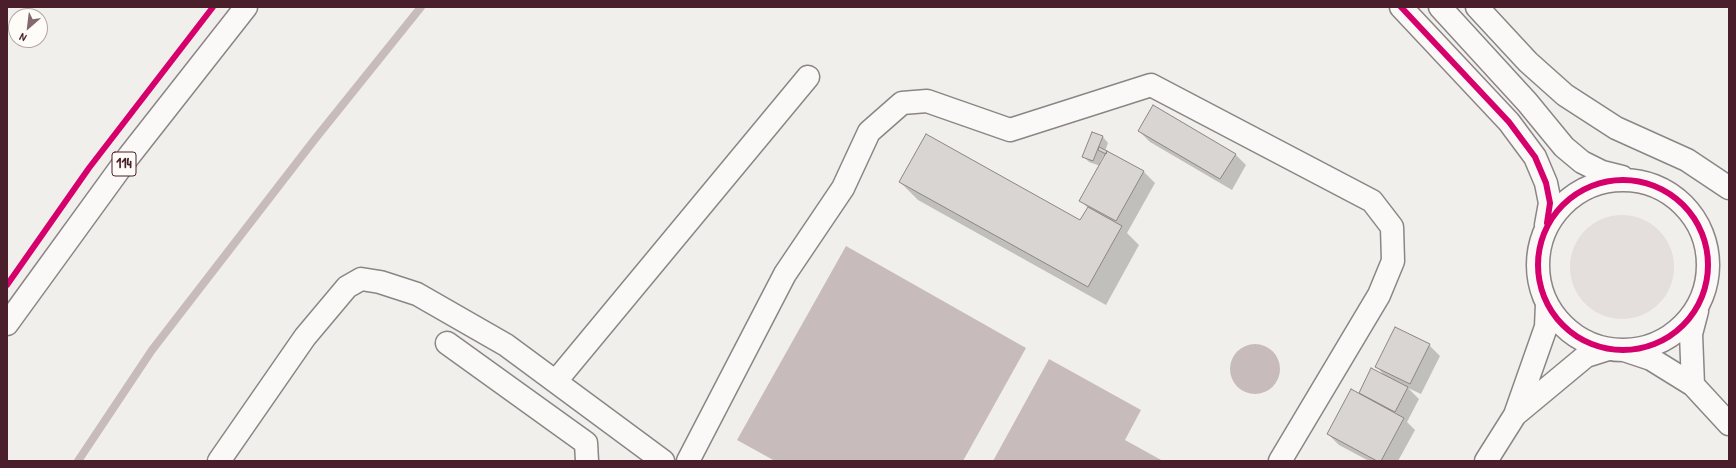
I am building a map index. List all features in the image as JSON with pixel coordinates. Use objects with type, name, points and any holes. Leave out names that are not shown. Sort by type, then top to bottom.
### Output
[{"type":"street","name":"114","points":[[7,324],[129,156],[246,7]]},
{"type":"street","points":[[1401,7],[1509,122],[1535,157],[1546,183],[1550,203],[1546,229],[1540,247],[1538,266],[1540,286],[1547,304],[1558,320],[1572,333],[1589,343],[1651,359],[1696,389],[1729,424]]},
{"type":"street","points":[[1440,7],[1526,102],[1564,147],[1582,162],[1602,172],[1656,186],[1677,198],[1693,216],[1704,237],[1709,261],[1707,284],[1698,307],[1691,334],[1696,389]]},
{"type":"street","points":[[1477,7],[1528,62],[1565,95],[1616,128],[1687,160],[1729,188]]},
{"type":"street","points":[[556,381],[808,77]]},
{"type":"street","points":[[688,461],[785,274],[843,188],[869,132],[902,104],[928,101],[1010,130],[1151,85],[1372,201],[1392,227],[1393,261],[1379,295],[1280,461]]},
{"type":"street","points":[[1546,229],[1557,210],[1571,198],[1589,187],[1608,179],[1632,180]]},
{"type":"street","points":[[219,461],[305,337],[347,287],[360,279],[380,282],[417,294],[506,345],[663,461]]},
{"type":"street","points":[[1486,461],[1515,416],[1546,327],[1547,304]]},
{"type":"street","points":[[1515,416],[1586,356],[1617,350],[1647,348],[1665,340],[1684,326],[1698,307]]},
{"type":"street","points":[[447,343],[586,443],[587,461]]},
{"type":"shaded area","points":[[1622,215],[1642,219],[1659,230],[1670,247],[1674,267],[1670,287],[1659,304],[1642,315],[1622,319],[1602,315],[1585,304],[1574,287],[1570,267],[1574,247],[1585,230],[1602,219]]},
{"type":"shaded area","points":[[846,246],[1026,348],[963,461],[775,461],[737,440]]},
{"type":"shaded area","points":[[1250,344],[1260,344],[1273,351],[1280,364],[1280,374],[1273,387],[1260,394],[1250,394],[1241,390],[1234,383],[1230,374],[1230,364],[1234,355],[1241,348]]},
{"type":"shaded area","points":[[1049,359],[1141,410],[1125,440],[1163,461],[993,461]]},
{"type":"building","points":[[1153,105],[1236,154],[1220,179],[1138,131]]},
{"type":"building","points":[[1092,132],[1103,136],[1093,161],[1082,157]]},
{"type":"building","points":[[926,134],[1080,220],[1088,207],[1122,226],[1088,287],[899,182]]},
{"type":"building","points":[[1099,147],[1107,151],[1106,154],[1098,150]]},
{"type":"building","points":[[1107,151],[1144,171],[1116,221],[1079,201]]},
{"type":"building","points":[[1395,327],[1430,344],[1410,384],[1375,367]]},
{"type":"building","points":[[1371,368],[1408,387],[1395,412],[1359,393]]},
{"type":"building","points":[[1351,389],[1404,418],[1381,461],[1377,461],[1327,434]]},
{"type":"waterway","points":[[78,461],[152,350],[315,139],[421,7]]},
{"type":"cycle path","points":[[7,285],[89,168],[213,7]]},
{"type":"cycle path","points":[[1401,7],[1509,122],[1535,157],[1546,183],[1550,203],[1547,223]]},
{"type":"cycle path","points":[[1615,180],[1631,180],[1656,186],[1677,199],[1689,211],[1702,232],[1705,240],[1708,265],[1707,282],[1702,298],[1689,319],[1677,331],[1656,344],[1648,347],[1631,350],[1615,350],[1590,344],[1569,331],[1557,319],[1544,298],[1541,290],[1538,273],[1538,257],[1544,232],[1557,211],[1569,199],[1590,186],[1598,183],[1615,180]]}]
